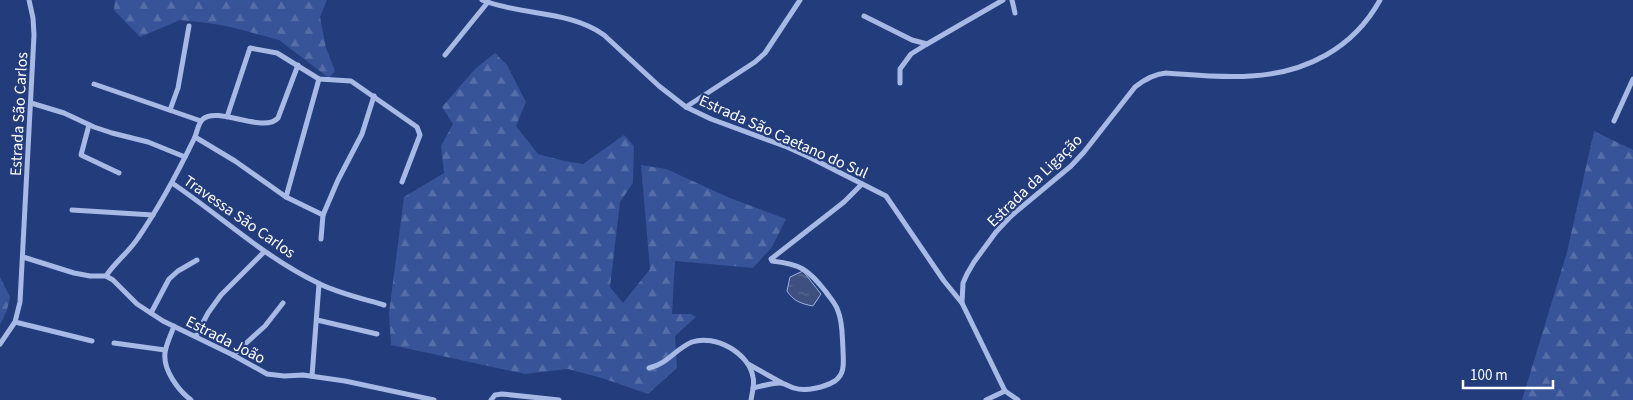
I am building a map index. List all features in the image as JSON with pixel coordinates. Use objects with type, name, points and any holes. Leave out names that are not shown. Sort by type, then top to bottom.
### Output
[{"type":"street","name":"Estrada São Carlos","points":[[0,344],[15,322],[20,302],[34,34],[29,0]]},
{"type":"street","name":"Estrada São Caetano do Sul","points":[[482,0],[586,24],[604,36],[659,86],[686,107],[711,119],[787,147],[886,196],[962,304],[1005,391]]},
{"type":"street","points":[[686,107],[766,53],[800,0]]},
{"type":"street","points":[[900,83],[900,69],[911,54],[1003,0]]},
{"type":"street","points":[[1012,0],[1015,14]]},
{"type":"street","name":"Estrada da Ligação","points":[[962,304],[962,283],[979,254],[996,232],[1011,216],[1071,166],[1135,87],[1143,81],[1158,74],[1250,76],[1270,74],[1299,67],[1320,58],[1354,36],[1365,24],[1380,0]]},
{"type":"street","points":[[445,55],[488,2]]},
{"type":"street","points":[[864,16],[912,40],[928,44]]},
{"type":"street","points":[[170,110],[178,88],[189,26]]},
{"type":"street","points":[[227,117],[250,48],[277,53],[319,79],[350,81],[418,128],[420,135],[402,182]]},
{"type":"street","points":[[23,257],[74,273],[106,276],[112,267],[130,250],[153,215],[172,183],[201,121],[206,117],[227,117],[265,123],[276,121],[298,65]]},
{"type":"street","points":[[286,197],[319,79]]},
{"type":"street","points":[[1614,121],[1633,79]]},
{"type":"street","points":[[94,84],[201,121]]},
{"type":"street","points":[[321,239],[323,215],[338,180],[362,134],[374,96]]},
{"type":"street","points":[[31,103],[64,113],[112,134],[148,142],[185,157]]},
{"type":"street","points":[[89,125],[81,155],[119,172]]},
{"type":"street","points":[[195,137],[286,197],[323,215]]},
{"type":"street","name":"Travessa São Carlos","points":[[172,183],[264,252],[319,284],[384,305]]},
{"type":"street","points":[[649,368],[659,366],[690,343],[703,339],[717,342],[729,348],[748,364],[795,389],[824,385],[840,377],[844,364],[841,323],[838,310],[832,299],[810,273],[792,263],[772,261],[770,259],[844,202],[862,184]]},
{"type":"street","points":[[72,210],[153,215]]},
{"type":"street","points":[[196,336],[221,294],[264,252]]},
{"type":"street","points":[[151,313],[169,279],[178,271],[197,260]]},
{"type":"street","name":"Estrada João","points":[[106,276],[113,280],[136,304],[267,374],[312,376],[365,384],[434,400]]},
{"type":"street","points":[[312,376],[319,284]]},
{"type":"street","points":[[232,355],[265,326],[283,303]]},
{"type":"street","points":[[317,320],[377,334]]},
{"type":"street","points":[[15,322],[92,341]]},
{"type":"street","points":[[174,326],[165,350],[166,364],[173,380],[192,400]]},
{"type":"street","points":[[114,343],[165,350]]},
{"type":"street","points":[[748,364],[754,378],[751,400]]},
{"type":"street","points":[[754,388],[782,383]]},
{"type":"street","points":[[986,400],[1005,391],[1018,400]]},
{"type":"street","points":[[491,400],[495,395],[502,394],[559,400]]},
{"type":"green space","points":[[115,0],[327,0],[320,17],[326,48],[335,71],[329,78],[279,40],[231,27],[180,20],[140,37],[114,10]]},
{"type":"green space","points":[[495,53],[507,65],[526,102],[516,126],[538,154],[583,164],[624,135],[634,146],[633,183],[620,202],[610,287],[623,303],[650,269],[641,165],[666,169],[730,198],[786,219],[772,247],[753,268],[675,261],[672,314],[691,314],[696,317],[675,336],[677,368],[648,394],[602,378],[568,369],[525,374],[391,345],[389,313],[404,197],[444,173],[441,146],[453,124],[442,107],[475,69]]},
{"type":"green space","points":[[1594,131],[1633,150],[1633,400],[1522,400],[1567,252]]},
{"type":"green space","points":[[0,277],[10,297],[7,310],[0,325]]},
{"type":"water","points":[[803,271],[821,294],[813,306],[798,302],[787,291],[790,277]]}]
